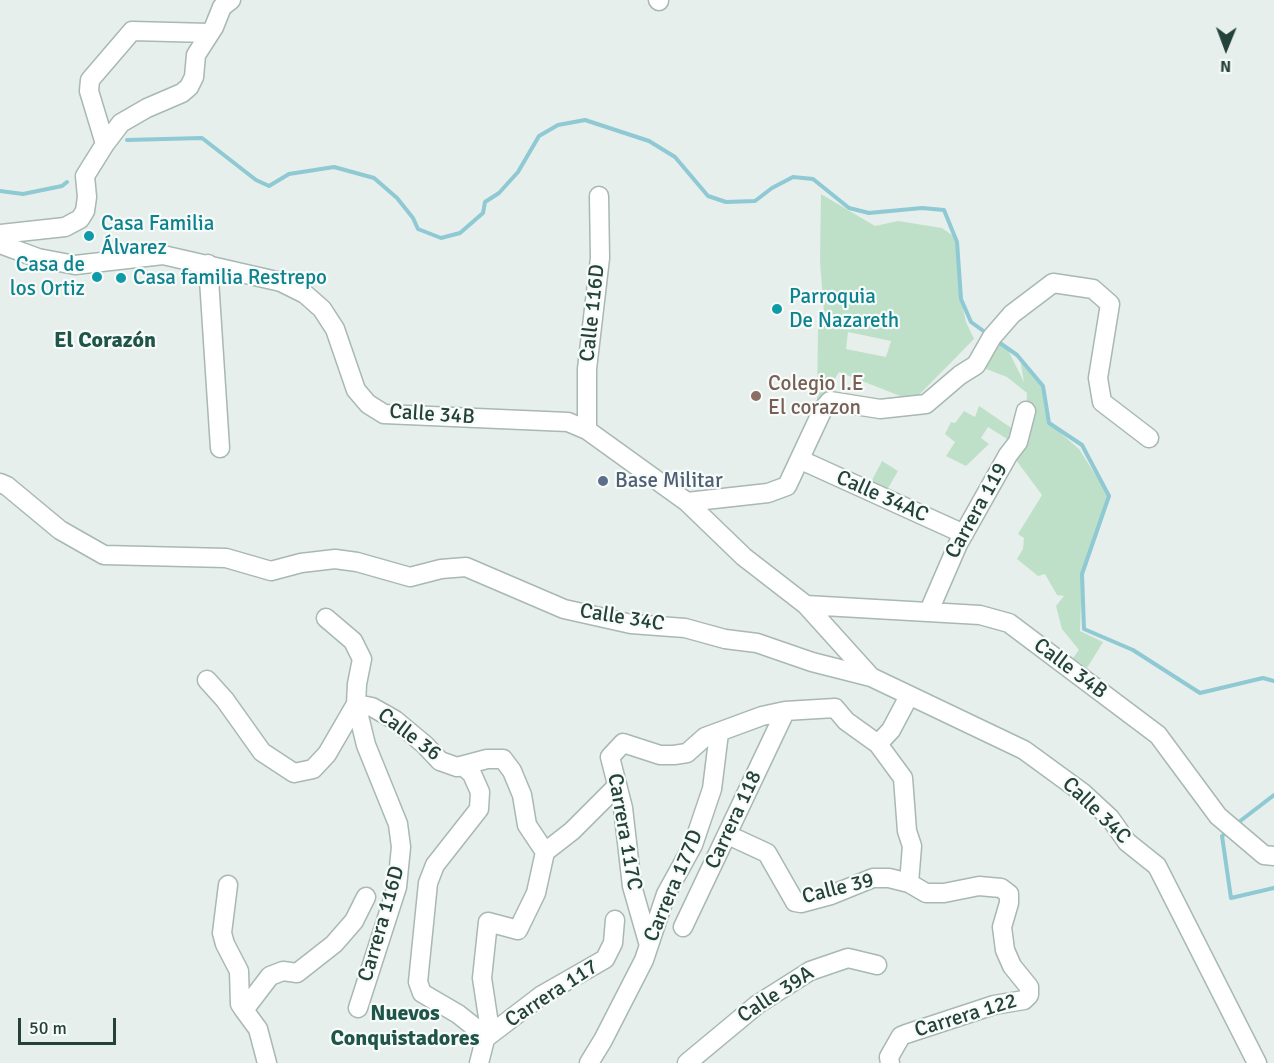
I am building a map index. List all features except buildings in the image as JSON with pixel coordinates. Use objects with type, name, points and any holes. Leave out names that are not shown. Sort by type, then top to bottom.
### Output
[{"type":"street","points":[[0,234],[65,227],[80,219],[85,211],[87,197],[85,176],[105,144],[121,123],[147,108],[182,93],[189,87],[194,77],[196,55],[222,7],[231,0]]},
{"type":"street","points":[[105,144],[89,91],[90,80],[132,31],[209,33]]},
{"type":"street","name":"Calle 116D","points":[[587,430],[587,369],[600,258],[599,196]]},
{"type":"street","name":"Calle 34B","points":[[0,244],[38,258],[75,265],[163,255],[281,282],[314,302],[335,329],[356,390],[368,404],[384,414],[553,420],[587,430],[687,502],[744,557],[806,604],[870,677]]},
{"type":"street","points":[[208,264],[220,448]]},
{"type":"street","points":[[687,502],[768,493],[787,486],[823,409],[830,401],[880,409],[926,404],[960,375],[973,368],[992,337],[1012,314],[1053,284],[1093,289],[1110,304],[1098,378],[1102,402],[1149,438]]},
{"type":"street","name":"Carrera 119","points":[[928,611],[946,567],[1018,442],[1026,411]]},
{"type":"street","name":"Calle 34AC","points":[[801,460],[964,534]]},
{"type":"street","name":"Calle 34C","points":[[0,483],[7,486],[60,530],[104,555],[226,558],[271,571],[301,563],[335,559],[357,562],[410,577],[441,569],[466,567],[575,612],[631,624],[685,628],[725,639],[757,643],[812,662],[870,677],[1024,750],[1083,793],[1110,818],[1127,842],[1157,866],[1257,1063]]},
{"type":"street","name":"Calle 34B","points":[[806,604],[980,615],[1009,623],[1158,735],[1232,828],[1264,855],[1274,856]]},
{"type":"street","name":"Calle 36","points":[[326,618],[353,641],[362,659],[357,684],[357,704],[372,707],[395,720],[440,761],[456,767],[487,759],[503,759],[512,771],[522,795],[527,825],[545,852]]},
{"type":"street","points":[[207,680],[225,700],[262,752],[294,772],[314,769],[327,754],[357,704]]},
{"type":"street","points":[[878,744],[896,722],[909,696]]},
{"type":"street","name":"Carrera 116D","points":[[357,704],[372,764],[398,824],[401,847],[397,887],[358,1008]]},
{"type":"street","points":[[719,733],[762,716],[835,708],[846,722],[878,744],[903,778],[907,831],[912,846],[909,883]]},
{"type":"street","name":"Carrera 118","points":[[683,927],[785,712]]},
{"type":"street","name":"Carrera 117C","points":[[648,942],[632,886],[623,808],[610,757],[623,743],[660,755],[687,753],[705,737],[719,733]]},
{"type":"street","name":"Carrera 177D","points":[[589,1063],[644,960],[648,942],[666,894],[693,845],[712,789],[719,733]]},
{"type":"street","points":[[464,766],[472,774],[480,792],[479,809],[472,822],[435,865],[428,883],[418,982],[422,993],[458,1014],[487,1037],[489,1024],[482,978],[488,922],[518,930],[536,893],[545,852],[572,831],[617,786]]},
{"type":"street","name":"Calle 39","points":[[728,835],[767,853],[795,902],[831,895],[873,878],[889,878],[909,883],[926,893],[944,893],[979,886],[1001,888],[1009,894]]},
{"type":"street","points":[[228,885],[222,933],[239,971],[240,1004],[258,1029],[267,1063]]},
{"type":"street","name":"Carrera 122","points":[[890,1063],[890,1057],[901,1036],[967,1012],[1024,1000],[1029,995],[1029,987],[1012,966],[1005,950],[1002,927],[1009,903],[1009,894]]},
{"type":"street","points":[[244,1010],[270,976],[283,971],[297,973],[334,944],[354,921],[366,897]]},
{"type":"street","name":"Carrera 117","points":[[479,1063],[487,1037],[542,995],[605,959],[613,943],[615,920]]},
{"type":"street","name":"Calle 39A","points":[[687,1063],[758,1005],[810,971],[848,958],[877,965]]},
{"type":"green space","points":[[821,194],[875,226],[898,221],[942,228],[956,238],[961,299],[966,322],[974,339],[913,401],[839,372],[817,408],[818,326],[825,326],[820,261]],"holes":[[[848,332],[891,341],[886,357],[846,349]]]},
{"type":"green space","points":[[992,338],[1008,350],[1024,382],[1020,359],[1043,386],[1049,423],[1079,449],[1109,496],[1082,574],[1080,631],[1103,642],[1087,668],[1073,658],[1079,650],[1062,629],[1056,606],[1064,596],[1057,595],[1045,574],[1038,576],[1017,559],[1023,549],[1024,538],[1018,534],[1042,495],[1013,456],[1026,411],[1027,393],[1007,377],[976,365]]},
{"type":"green space","points":[[979,406],[1013,429],[1012,442],[988,427],[981,438],[989,444],[966,466],[946,456],[955,442],[945,434],[951,422],[955,423],[964,411],[975,417]]},
{"type":"green space","points":[[882,461],[898,471],[887,490],[871,482]]},
{"type":"waterway","points":[[127,140],[202,138],[256,180],[269,186],[289,174],[334,167],[374,178],[397,198],[413,218],[418,229],[441,238],[460,233],[483,213],[485,202],[499,193],[518,172],[539,136],[558,125],[585,120],[649,141],[675,157],[708,196],[726,202],[755,201],[772,188],[793,177],[813,179],[849,208],[869,213],[922,208],[944,210],[957,242],[961,299],[971,322],[989,335]]},
{"type":"waterway","points":[[0,191],[23,194],[62,186],[67,182]]},
{"type":"waterway","points":[[997,341],[1017,355],[1043,386],[1049,423],[1082,445],[1109,496],[1082,574],[1084,629],[1133,650],[1200,693],[1263,678],[1274,681]]},
{"type":"waterway","points":[[1235,825],[1274,795]]},
{"type":"waterway","points":[[1227,832],[1222,836],[1231,898],[1274,888]]},
{"type":"place","name":"Casa Familia Álvarez","points":[[89,236]]},
{"type":"place","name":"Casa de los Ortiz","points":[[97,277]]},
{"type":"place","name":"Casa familia Restrepo","points":[[121,278]]},
{"type":"place","name":"Parroquia De Nazareth","points":[[777,309]]},
{"type":"place","name":"Colegio I.E El corazon","points":[[756,396]]},
{"type":"place","name":"Base Militar","points":[[603,481]]},
{"type":"district","name":"El Corazón","points":[[105,341]]},
{"type":"district","name":"Nuevos Conquistadores","points":[[405,1026]]}]
